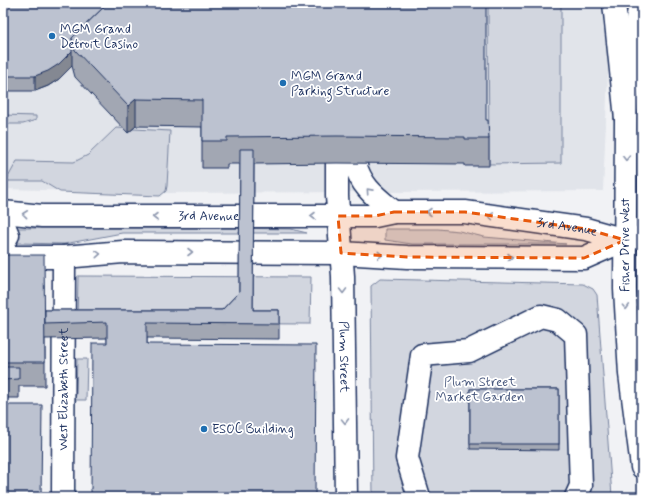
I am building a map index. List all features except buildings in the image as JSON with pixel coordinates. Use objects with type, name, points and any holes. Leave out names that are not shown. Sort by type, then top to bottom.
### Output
[{"type":"main road","points":[[614,3],[626,119]]},
{"type":"main road","points":[[626,119],[633,46],[640,3]]},
{"type":"main road","name":"Fisher Drive West","points":[[626,119],[634,238],[625,289],[630,374],[642,467]]},
{"type":"main road","name":"Plum Street","points":[[346,497],[343,276],[338,216],[346,163],[359,175],[369,191],[394,212]]},
{"type":"main road","name":"3rd Avenue","points":[[3,212],[42,216],[375,216],[394,212],[465,212],[586,229],[634,238]]},
{"type":"main road","points":[[3,223],[8,235],[3,244]]},
{"type":"main road","name":"3rd Avenue","points":[[3,256],[64,257],[123,252],[341,252],[407,257],[584,258],[634,238]]},
{"type":"main road","name":"West Elizabeth Street","points":[[63,497],[64,257]]},
{"type":"main road","points":[[419,497],[407,458],[422,356],[469,351],[541,316],[558,320],[576,335],[581,486],[576,497]]},
{"type":"highlighted area","points":[[394,212],[465,212],[586,229],[625,240],[584,258],[407,257],[341,253],[338,216],[375,216]]},
{"type":"shaded area","points":[[3,3],[611,3],[603,191],[162,193],[3,189]]},
{"type":"green space","points":[[488,3],[561,3],[561,163],[489,164]]},
{"type":"green space","points":[[3,115],[36,116],[36,120],[23,124],[3,124]]},
{"type":"green space","points":[[116,128],[170,131],[167,186],[166,191],[160,196],[60,192],[42,181],[6,181],[17,161],[74,162],[88,155]]},
{"type":"green space","points":[[18,228],[291,229],[307,233],[122,233],[64,244],[18,243]]},
{"type":"green space","points":[[385,229],[438,229],[459,231],[484,237],[566,244],[412,244],[385,240]]},
{"type":"green space","points":[[78,276],[311,277],[310,324],[77,323]]},
{"type":"green space","name":"Plum Street Market Garden","points":[[380,279],[583,284],[593,289],[597,295],[612,496],[373,497],[371,286]]},
{"type":"green space","points":[[77,359],[87,359],[86,400],[73,400],[76,395]]},
{"type":"place","name":"MGM Grand Detroit Casino","points":[[52,36]]},
{"type":"place","name":"MGM Grand Parking Structure","points":[[283,83]]},
{"type":"place","name":"ESOC Building","points":[[204,429]]}]
